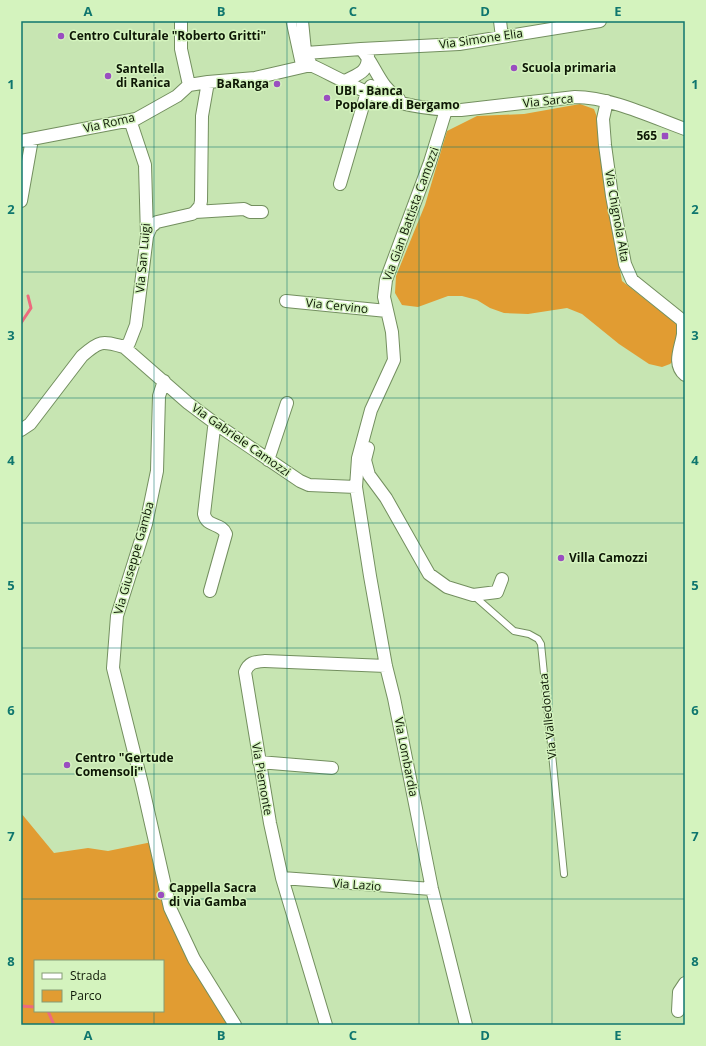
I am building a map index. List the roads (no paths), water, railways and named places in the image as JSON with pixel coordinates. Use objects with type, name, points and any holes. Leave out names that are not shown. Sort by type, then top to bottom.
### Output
[{"type":"street","points":[[181,21],[181,49],[189,85],[252,79],[306,66]]},
{"type":"street","points":[[291,21],[306,66]]},
{"type":"street","points":[[302,21],[306,66]]},
{"type":"street","points":[[500,21],[502,37]]},
{"type":"street","name":"Via Simone Elia","points":[[306,53],[364,53],[459,44],[600,21]]},
{"type":"street","points":[[364,53],[386,89],[406,104]]},
{"type":"street","points":[[345,81],[364,71],[368,65],[364,53]]},
{"type":"street","name":"Via Sarca","points":[[306,66],[345,81],[368,92],[406,104],[446,110],[471,110],[575,97],[588,97],[607,101],[685,129]]},
{"type":"street","points":[[340,184],[368,92],[377,76]]},
{"type":"street","points":[[195,212],[200,206],[201,201],[202,116],[208,82]]},
{"type":"street","name":"Via Roma","points":[[26,140],[136,119],[177,96],[189,85]]},
{"type":"street","name":"Via Chignola Alta","points":[[607,101],[604,119],[604,145],[625,264],[632,280],[683,321],[683,334],[678,361],[681,371],[685,375]]},
{"type":"street","name":"Via Gian Battista Camozzi","points":[[356,487],[358,458],[371,410],[394,360],[392,332],[384,297],[386,280],[430,162],[446,110]]},
{"type":"street","name":"Via San Luigi","points":[[124,347],[129,343],[136,325],[147,236],[145,165],[130,120]]},
{"type":"street","points":[[21,202],[26,140]]},
{"type":"street","points":[[147,236],[151,227],[157,222],[195,212],[244,209],[250,212],[262,212]]},
{"type":"street","points":[[146,212],[153,220],[157,222]]},
{"type":"street","name":"Via Cervino","points":[[286,301],[388,311]]},
{"type":"street","points":[[21,430],[30,424],[82,356],[92,347],[99,343],[105,342],[124,347]]},
{"type":"street","name":"Via Gabriele Camozzi","points":[[124,347],[188,403],[216,424],[300,481],[309,485],[356,487]]},
{"type":"street","name":"Via Giuseppe Gamba","points":[[164,382],[159,396],[157,471],[146,524],[118,616],[113,668],[143,788],[170,908],[194,959],[235,1025]]},
{"type":"street","points":[[268,460],[287,403]]},
{"type":"street","name":"Via Gian Battista Camozzi","points":[[371,410],[374,421],[366,460],[369,475],[386,498],[429,574],[447,587],[474,595],[497,592],[502,579]]},
{"type":"street","points":[[210,591],[226,534],[221,527],[208,522],[205,519],[204,514],[214,428],[216,424]]},
{"type":"street","name":"Via Lombardia","points":[[356,487],[386,666],[394,698],[432,889],[466,1025]]},
{"type":"street","name":"Via Piemonte","points":[[326,1025],[282,878],[270,823],[244,672],[247,666],[265,661],[386,666]]},
{"type":"street","points":[[260,762],[332,768]]},
{"type":"street","name":"Via Lazio","points":[[282,878],[432,889]]},
{"type":"street","points":[[678,1011],[679,992],[685,983]]},
{"type":"lane","name":"Via Valledonata","points":[[474,595],[514,631],[529,634],[538,639],[541,644],[564,874]]},
{"type":"waterway","points":[[21,323],[31,308],[28,296]]},
{"type":"waterway","points":[[21,1006],[34,1007]]},
{"type":"waterway","points":[[48,1012],[54,1025]]},
{"type":"place","name":"Centro Culturale \"Roberto Gritti\"","points":[[61,36]]},
{"type":"place","name":"Scuola primaria","points":[[514,68]]},
{"type":"place","name":"Santella di Ranica","points":[[108,76]]},
{"type":"place","name":"BaRanga","points":[[277,84]]},
{"type":"place","name":"UBI - Banca Popolare di Bergamo","points":[[327,98]]},
{"type":"place","name":"565","points":[[665,136]]},
{"type":"place","name":"Villa Camozzi","points":[[561,558]]},
{"type":"place","name":"Centro \"Gertude Comensoli\"","points":[[67,765]]},
{"type":"place","name":"Cappella Sacra di via Gamba","points":[[161,895]]}]
